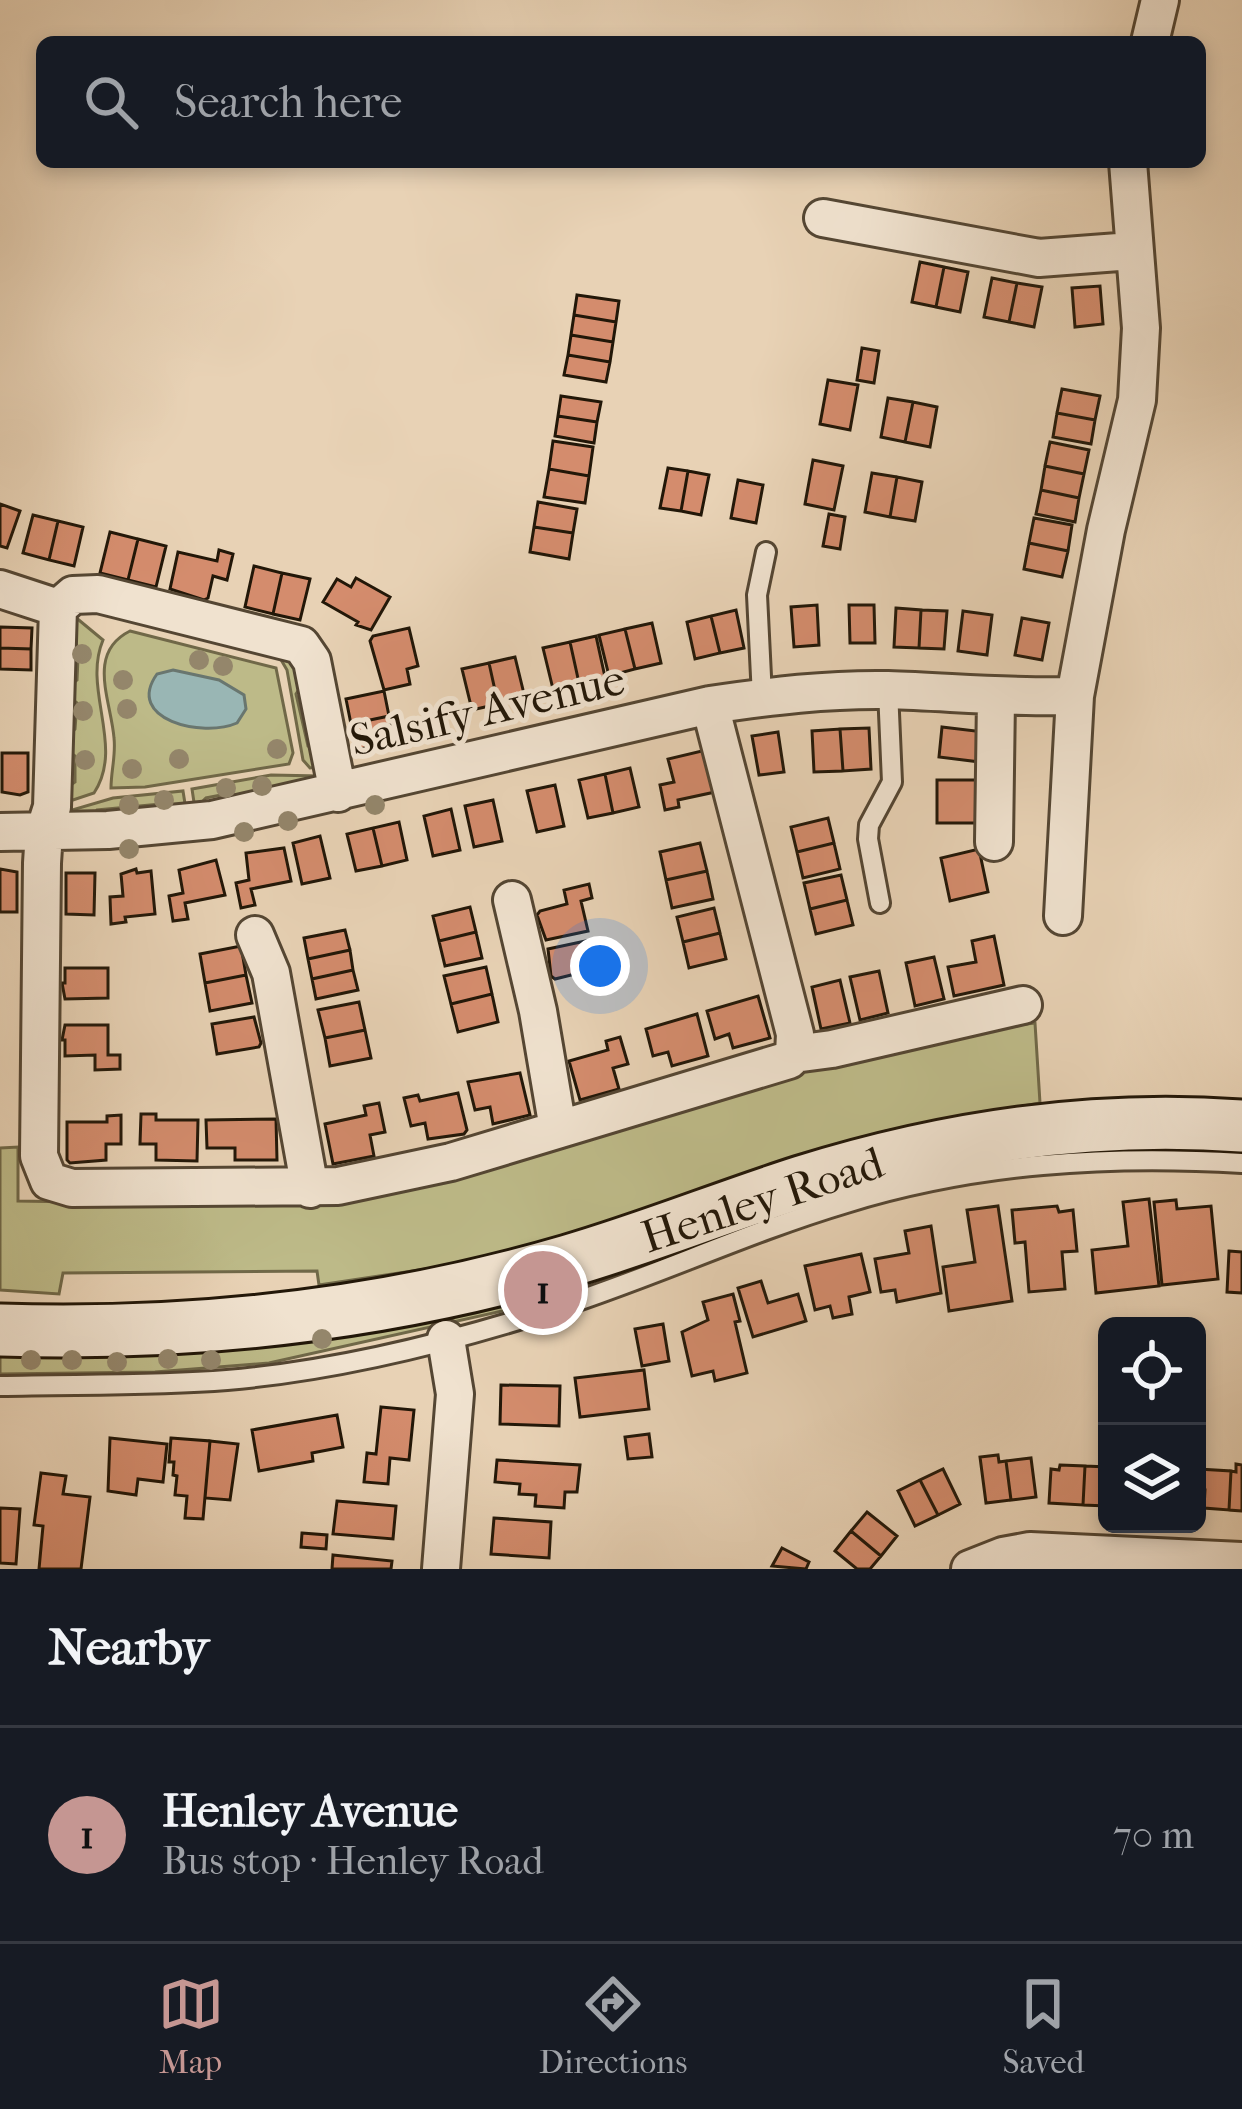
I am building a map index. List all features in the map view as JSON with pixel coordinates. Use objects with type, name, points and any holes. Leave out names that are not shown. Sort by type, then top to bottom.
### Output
[{"type":"street","points":[[1151,36],[1160,0]]},
{"type":"street","points":[[1063,916],[1075,696],[1106,530],[1137,400],[1141,328],[1128,168]]},
{"type":"street","points":[[823,218],[1039,258],[1132,251]]},
{"type":"street","points":[[0,589],[58,608]]},
{"type":"street","points":[[338,794],[312,662],[302,645],[98,594],[73,595],[58,608],[52,807],[44,832],[38,1156],[45,1177],[53,1184],[72,1188],[310,1189],[434,1167],[771,1068],[794,1054],[1023,1005]]},
{"type":"street","name":"Salsify Avenue","points":[[0,832],[181,824],[338,794],[710,705],[761,697],[888,690],[996,698],[1075,696]]},
{"type":"street","points":[[994,842],[996,698]]},
{"type":"street","points":[[710,705],[795,1034],[794,1054]]},
{"type":"street","points":[[512,901],[538,1011],[558,1129]]},
{"type":"street","points":[[256,935],[271,973],[310,1189]]},
{"type":"street","name":"Henley Road","points":[[0,1330],[139,1332],[277,1321],[493,1281],[620,1265],[798,1183],[960,1141],[1108,1124],[1242,1126]]},
{"type":"street","points":[[441,1569],[455,1394],[446,1339]]},
{"type":"street","points":[[970,1569],[1030,1551],[1242,1561]]},
{"type":"lane","points":[[761,697],[757,595],[766,552]]},
{"type":"lane","points":[[880,903],[868,839],[869,824],[892,782],[888,690]]},
{"type":"lane","points":[[0,1386],[229,1380],[446,1339],[538,1315],[620,1265],[956,1176],[1096,1159],[1242,1163]]},
{"type":"shaded area","points":[[74,616],[103,640],[97,678],[106,756],[94,793],[67,802],[65,789],[75,782],[75,756],[66,749],[67,737],[75,729],[77,703],[68,696],[68,687],[77,680],[78,658],[68,651]]},
{"type":"shaded area","points":[[130,631],[276,668],[293,753],[289,764],[111,788],[114,744],[105,665],[117,640]]},
{"type":"shaded area","points":[[290,654],[303,683],[296,694],[308,746],[319,753],[320,767],[310,768],[303,760],[287,670],[280,658]]},
{"type":"shaded area","points":[[271,775],[318,776],[310,785],[243,801],[231,793],[206,798],[195,809],[192,789]]},
{"type":"shaded area","points":[[183,791],[186,810],[182,811],[171,803],[97,810],[91,819],[72,810],[113,798]]},
{"type":"shaded area","points":[[1035,1023],[1040,1103],[886,1131],[479,1261],[319,1285],[317,1271],[63,1273],[59,1294],[0,1290],[0,1148],[18,1147],[18,1201],[197,1204],[810,1065],[977,1030]]},
{"type":"shaded area","points":[[525,1291],[529,1305],[269,1363],[155,1372],[0,1374],[0,1349]]},
{"type":"water","points":[[173,670],[219,680],[244,695],[246,709],[237,723],[188,726],[159,714],[151,703],[150,690],[157,674]]},
{"type":"building","points":[[920,262],[944,267],[936,307],[912,302]]},
{"type":"building","points":[[944,267],[968,272],[960,312],[936,307]]},
{"type":"building","points":[[992,278],[1017,283],[1009,322],[984,317]]},
{"type":"building","points":[[1017,283],[1042,287],[1034,327],[1009,322]]},
{"type":"building","points":[[1100,286],[1103,324],[1075,327],[1072,288]]},
{"type":"building","points":[[577,295],[619,301],[616,322],[574,315]]},
{"type":"building","points":[[574,315],[616,322],[613,342],[571,335]]},
{"type":"building","points":[[571,335],[613,342],[610,362],[568,355]]},
{"type":"building","points":[[862,348],[879,351],[874,383],[857,380]]},
{"type":"building","points":[[568,355],[610,362],[606,382],[564,375]]},
{"type":"building","points":[[828,380],[858,385],[850,430],[820,424]]},
{"type":"building","points":[[1062,389],[1100,396],[1095,420],[1057,413]]},
{"type":"building","points":[[561,396],[601,402],[597,422],[558,416]]},
{"type":"building","points":[[888,398],[913,402],[905,442],[881,437]]},
{"type":"building","points":[[913,402],[937,407],[930,447],[905,442]]},
{"type":"building","points":[[1057,413],[1095,420],[1091,444],[1053,437]]},
{"type":"building","points":[[558,416],[597,422],[594,443],[555,436]]},
{"type":"building","points":[[553,441],[593,447],[589,476],[549,469]]},
{"type":"building","points":[[1050,442],[1089,450],[1084,474],[1045,466]]},
{"type":"building","points":[[813,460],[843,466],[834,510],[805,504]]},
{"type":"building","points":[[1045,466],[1084,474],[1079,498],[1041,490]]},
{"type":"building","points":[[668,468],[688,471],[681,511],[660,508]]},
{"type":"building","points":[[549,469],[589,476],[585,503],[544,497]]},
{"type":"building","points":[[688,471],[709,475],[701,515],[681,511]]},
{"type":"building","points":[[872,473],[897,477],[890,517],[865,512]]},
{"type":"building","points":[[897,477],[922,482],[915,521],[890,517]]},
{"type":"building","points":[[738,480],[763,485],[756,523],[731,518]]},
{"type":"building","points":[[1041,490],[1079,498],[1075,522],[1036,514]]},
{"type":"building","points":[[538,502],[577,509],[573,533],[534,527]]},
{"type":"building","points":[[0,504],[20,511],[7,548],[0,546]]},
{"type":"building","points":[[829,514],[845,517],[840,549],[823,546]]},
{"type":"building","points":[[33,515],[58,521],[49,560],[23,553]]},
{"type":"building","points":[[1034,518],[1072,525],[1068,551],[1029,543]]},
{"type":"building","points":[[58,521],[83,527],[74,566],[49,560]]},
{"type":"building","points":[[534,527],[573,533],[569,559],[530,552]]},
{"type":"building","points":[[110,532],[138,539],[128,580],[100,573]]},
{"type":"building","points":[[138,539],[166,546],[156,587],[128,580]]},
{"type":"building","points":[[1029,543],[1068,551],[1062,577],[1024,569]]},
{"type":"building","points":[[219,550],[233,554],[227,580],[213,576],[208,598],[170,589],[178,552],[217,561]]},
{"type":"building","points":[[254,566],[282,573],[273,614],[245,607]]},
{"type":"building","points":[[282,573],[310,579],[300,620],[273,614]]},
{"type":"building","points":[[356,578],[390,597],[371,630],[323,602],[337,579],[351,587]]},
{"type":"building","points":[[817,605],[819,645],[794,647],[791,607]]},
{"type":"building","points":[[849,605],[874,605],[875,643],[850,643]]},
{"type":"building","points":[[896,608],[921,610],[919,648],[894,647]]},
{"type":"building","points":[[736,610],[744,648],[720,653],[711,616]]},
{"type":"building","points":[[921,610],[947,611],[944,649],[919,648]]},
{"type":"building","points":[[963,611],[992,615],[987,655],[958,651]]},
{"type":"building","points":[[711,616],[720,653],[695,659],[687,622]]},
{"type":"building","points":[[1022,618],[1049,623],[1042,660],[1015,655]]},
{"type":"building","points":[[652,623],[661,663],[635,669],[625,629]]},
{"type":"building","points":[[0,627],[32,628],[31,649],[0,648]]},
{"type":"building","points":[[409,628],[418,666],[407,669],[410,684],[384,690],[370,641],[373,636]]},
{"type":"building","points":[[625,629],[635,669],[609,676],[599,635]]},
{"type":"building","points":[[596,636],[605,677],[579,683],[570,642]]},
{"type":"building","points":[[570,642],[579,683],[553,689],[543,648]]},
{"type":"building","points":[[0,648],[31,649],[31,670],[0,669]]},
{"type":"building","points":[[515,657],[525,698],[498,704],[489,663]]},
{"type":"building","points":[[489,663],[498,704],[472,710],[462,669]]},
{"type":"building","points":[[384,691],[389,716],[351,724],[346,699]]},
{"type":"building","points":[[389,716],[395,741],[356,750],[351,724]]},
{"type":"building","points":[[942,727],[984,732],[980,762],[939,757]]},
{"type":"building","points":[[869,728],[871,769],[843,771],[840,729]]},
{"type":"building","points":[[840,729],[843,771],[814,772],[812,731]]},
{"type":"building","points":[[778,732],[784,772],[759,775],[752,736]]},
{"type":"building","points":[[706,750],[715,792],[678,800],[679,807],[665,810],[660,785],[674,782],[668,759]]},
{"type":"building","points":[[2,753],[28,753],[28,792],[2,792]]},
{"type":"building","points":[[630,768],[639,807],[613,813],[605,774]]},
{"type":"building","points":[[605,774],[613,813],[588,818],[579,780]]},
{"type":"building","points":[[937,780],[977,780],[976,823],[937,823]]},
{"type":"building","points":[[555,785],[564,826],[537,832],[527,791]]},
{"type":"building","points":[[493,800],[502,841],[474,847],[465,806]]},
{"type":"building","points":[[451,809],[460,850],[433,856],[424,816]]},
{"type":"building","points":[[828,818],[834,843],[797,852],[791,827]]},
{"type":"building","points":[[399,822],[407,860],[382,866],[373,828]]},
{"type":"building","points":[[373,828],[382,866],[356,871],[347,834]]},
{"type":"building","points":[[320,836],[330,878],[302,884],[293,843]]},
{"type":"building","points":[[700,843],[707,871],[666,880],[660,852]]},
{"type":"building","points":[[834,843],[840,869],[803,878],[797,852]]},
{"type":"building","points":[[284,848],[291,881],[251,889],[255,905],[241,908],[236,883],[249,880],[246,853]]},
{"type":"building","points":[[979,849],[988,892],[950,901],[941,858]]},
{"type":"building","points":[[216,860],[225,895],[185,903],[188,919],[173,921],[169,896],[183,893],[179,870]]},
{"type":"building","points":[[0,869],[17,872],[17,912],[0,912]]},
{"type":"building","points":[[136,869],[137,873],[151,871],[155,914],[125,917],[126,922],[111,924],[110,897],[123,896],[121,874]]},
{"type":"building","points":[[707,871],[713,899],[672,908],[666,880]]},
{"type":"building","points":[[66,873],[95,873],[94,915],[66,914]]},
{"type":"building","points":[[841,875],[847,900],[810,909],[804,883]]},
{"type":"building","points":[[589,884],[592,898],[581,901],[588,931],[546,940],[537,915],[540,911],[567,904],[564,890]]},
{"type":"building","points":[[847,900],[853,925],[816,934],[810,909]]},
{"type":"building","points":[[470,907],[476,932],[439,941],[433,916]]},
{"type":"building","points":[[714,908],[720,933],[683,942],[677,917]]},
{"type":"building","points":[[345,930],[350,950],[308,959],[304,938]]},
{"type":"building","points":[[476,932],[482,958],[445,966],[439,941]]},
{"type":"building","points":[[720,933],[726,959],[689,968],[683,942]]},
{"type":"building","points":[[994,936],[1004,985],[954,996],[948,967],[976,962],[972,941]]},
{"type":"building","points":[[590,940],[597,969],[608,966],[611,981],[586,987],[583,972],[551,976],[548,949]]},
{"type":"building","points":[[241,946],[246,975],[205,983],[200,954]]},
{"type":"building","points":[[350,950],[353,970],[312,979],[308,959]]},
{"type":"building","points":[[934,957],[944,999],[915,1006],[906,963]]},
{"type":"building","points":[[486,967],[492,994],[451,1004],[444,976]]},
{"type":"building","points":[[65,968],[108,968],[108,998],[65,999]]},
{"type":"building","points":[[353,970],[358,990],[316,999],[312,979]]},
{"type":"building","points":[[879,971],[888,1013],[860,1020],[850,977]]},
{"type":"building","points":[[246,975],[252,1003],[210,1011],[205,983]]},
{"type":"building","points":[[840,980],[850,1023],[821,1029],[812,987]]},
{"type":"building","points":[[492,994],[498,1022],[458,1032],[451,1004]]},
{"type":"building","points":[[758,996],[770,1038],[733,1048],[729,1034],[715,1039],[707,1011]]},
{"type":"building","points":[[359,1002],[365,1030],[325,1038],[318,1010]]},
{"type":"building","points":[[697,1014],[708,1056],[672,1066],[668,1052],[653,1056],[646,1029]]},
{"type":"building","points":[[254,1017],[259,1047],[217,1054],[212,1024]]},
{"type":"building","points":[[65,1025],[108,1025],[108,1055],[120,1055],[120,1069],[95,1070],[95,1055],[65,1056]]},
{"type":"building","points":[[365,1030],[371,1058],[330,1066],[325,1038]]},
{"type":"building","points":[[620,1037],[628,1064],[613,1068],[619,1089],[580,1100],[569,1061],[608,1050],[606,1041]]},
{"type":"building","points":[[520,1073],[530,1115],[493,1124],[490,1107],[475,1110],[468,1082]]},
{"type":"building","points":[[458,1093],[464,1134],[428,1139],[425,1123],[411,1126],[404,1098],[418,1095],[420,1101]]},
{"type":"building","points":[[379,1103],[385,1132],[370,1135],[374,1156],[333,1164],[325,1124],[366,1115],[364,1106]]},
{"type":"building","points":[[141,1114],[156,1114],[156,1120],[198,1120],[197,1161],[156,1160],[156,1144],[140,1144]]},
{"type":"building","points":[[121,1115],[121,1144],[106,1144],[106,1160],[67,1160],[67,1122],[107,1122],[107,1116]]},
{"type":"building","points":[[276,1119],[277,1160],[235,1160],[235,1148],[207,1148],[206,1120]]},
{"type":"building","points":[[1149,1199],[1159,1286],[1096,1293],[1092,1250],[1128,1246],[1123,1202]]},
{"type":"building","points":[[1176,1200],[1177,1209],[1211,1206],[1218,1279],[1162,1285],[1154,1202]]},
{"type":"building","points":[[998,1206],[1012,1301],[949,1311],[943,1267],[975,1262],[967,1210]]},
{"type":"building","points":[[1057,1206],[1059,1212],[1073,1210],[1077,1251],[1062,1252],[1065,1289],[1029,1292],[1025,1242],[1015,1243],[1012,1210]]},
{"type":"building","points":[[931,1226],[941,1293],[897,1302],[895,1290],[881,1292],[875,1259],[909,1253],[905,1231]]},
{"type":"building","points":[[1229,1251],[1242,1252],[1242,1293],[1227,1292]]},
{"type":"building","points":[[861,1254],[870,1292],[849,1297],[852,1314],[833,1318],[830,1306],[815,1310],[805,1266]]},
{"type":"building","points":[[761,1281],[768,1303],[798,1294],[806,1321],[753,1337],[738,1288]]},
{"type":"building","points":[[733,1294],[747,1373],[715,1381],[713,1371],[692,1376],[682,1332],[708,1320],[703,1302]]},
{"type":"building","points":[[663,1324],[669,1361],[642,1366],[635,1329]]},
{"type":"building","points":[[644,1370],[649,1409],[580,1417],[575,1378]]},
{"type":"building","points":[[501,1385],[560,1386],[559,1426],[500,1424]]},
{"type":"building","points":[[381,1407],[414,1410],[409,1460],[390,1458],[388,1484],[364,1482],[367,1453],[376,1454]]},
{"type":"building","points":[[337,1415],[343,1447],[312,1453],[313,1461],[259,1471],[252,1430]]},
{"type":"building","points":[[649,1434],[652,1457],[628,1459],[625,1437]]},
{"type":"building","points":[[110,1438],[167,1444],[163,1482],[138,1479],[136,1495],[108,1491]]},
{"type":"building","points":[[171,1438],[210,1441],[203,1519],[185,1518],[187,1496],[175,1495],[177,1476],[173,1475],[174,1462],[169,1462]]},
{"type":"building","points":[[210,1441],[238,1444],[230,1500],[205,1498]]},
{"type":"building","points":[[998,1455],[999,1462],[1006,1461],[1011,1500],[986,1503],[980,1457]]},
{"type":"building","points":[[1031,1458],[1036,1497],[1011,1500],[1006,1461]]},
{"type":"building","points":[[497,1460],[580,1465],[577,1492],[565,1492],[564,1508],[535,1506],[536,1495],[519,1494],[520,1484],[495,1482]]},
{"type":"building","points":[[1236,1464],[1242,1465],[1242,1511],[1229,1510],[1231,1471],[1236,1472]]},
{"type":"building","points":[[1060,1465],[1085,1466],[1083,1505],[1049,1503],[1051,1469],[1059,1470]]},
{"type":"building","points":[[1085,1466],[1098,1467],[1098,1506],[1083,1505]]},
{"type":"building","points":[[943,1469],[960,1504],[938,1515],[920,1480]]},
{"type":"building","points":[[1206,1469],[1231,1471],[1229,1510],[1206,1508]]},
{"type":"building","points":[[41,1473],[66,1476],[63,1494],[90,1497],[81,1569],[39,1569],[43,1526],[34,1525]]},
{"type":"building","points":[[920,1480],[938,1515],[915,1526],[898,1491]]},
{"type":"building","points":[[337,1501],[396,1506],[393,1539],[333,1534]]},
{"type":"building","points":[[0,1508],[20,1509],[16,1564],[0,1563]]},
{"type":"building","points":[[867,1512],[897,1536],[881,1556],[851,1531]]},
{"type":"building","points":[[494,1518],[551,1522],[549,1558],[491,1554]]},
{"type":"building","points":[[851,1531],[881,1556],[870,1569],[857,1569],[835,1551]]},
{"type":"building","points":[[302,1533],[327,1535],[326,1549],[301,1547]]},
{"type":"building","points":[[782,1548],[809,1562],[806,1569],[772,1566]]},
{"type":"building","points":[[333,1555],[392,1561],[391,1569],[332,1569]]},
{"type":"place","name":"Henley Avenue","points":[[543,1290]]}]
